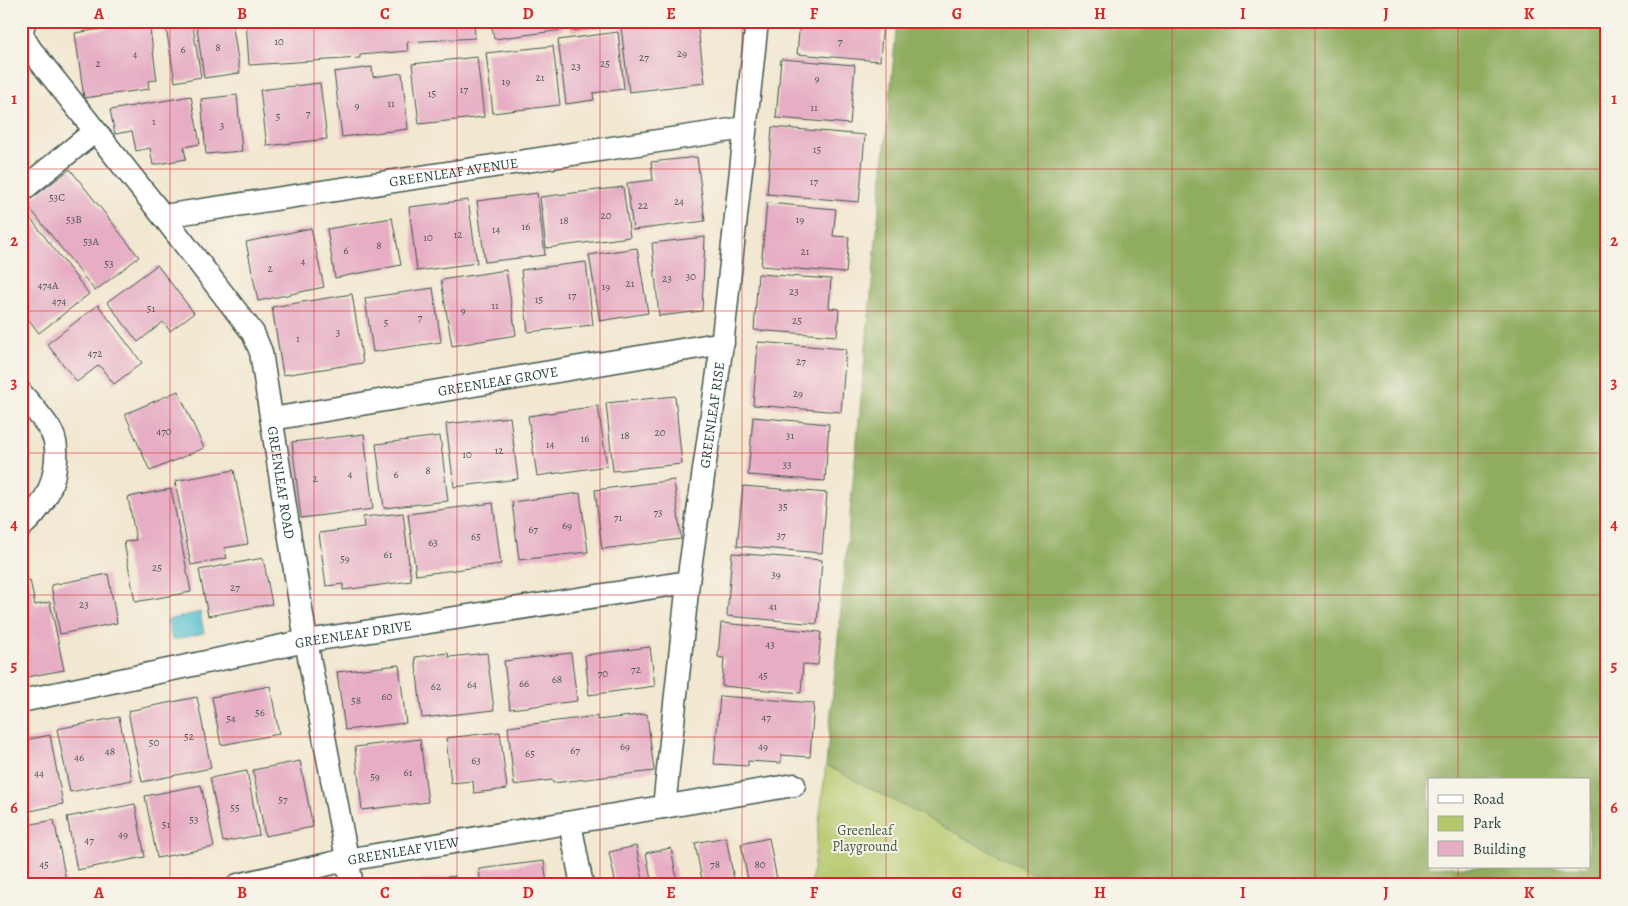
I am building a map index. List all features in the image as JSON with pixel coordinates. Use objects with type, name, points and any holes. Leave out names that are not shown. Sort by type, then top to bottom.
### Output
[{"type":"street","name":"GREENLEAF ROAD","points":[[25,21],[21,29],[24,38],[253,333],[261,352],[306,641],[352,885]]},
{"type":"street","name":"GREENLEAF RISE","points":[[664,807],[688,582],[722,343],[757,21]]},
{"type":"street","name":"GREENLEAF AVENUE","points":[[163,216],[744,128]]},
{"type":"street","points":[[21,191],[95,131]]},
{"type":"street","name":"GREENLEAF GROVE","points":[[272,418],[722,343]]},
{"type":"street","points":[[21,393],[52,434],[56,455],[53,482],[44,500],[32,517],[21,526]]},
{"type":"street","name":"GREENLEAF DRIVE","points":[[21,702],[306,641],[688,582]]},
{"type":"street","name":"GREENLEAF VIEW","points":[[238,885],[346,860],[794,785]]},
{"type":"street","points":[[570,823],[582,885]]},
{"type":"green space","points":[[897,21],[1607,21],[1607,885],[1038,885],[1049,882],[826,765]]},
{"type":"green space","name":"Greenleaf Playground","points":[[826,765],[1049,882],[1038,885],[811,885]]},
{"type":"water","points":[[200,612],[204,633],[172,640],[167,620]]},
{"type":"building","points":[[165,21],[192,21],[201,77],[175,82]]},
{"type":"building","points":[[196,21],[232,21],[240,73],[204,78]]},
{"type":"building","points":[[246,21],[474,21],[475,38],[407,42],[408,51],[360,55],[360,58],[249,65]]},
{"type":"building","points":[[491,21],[562,21],[563,30],[494,39]]},
{"type":"building","points":[[570,21],[609,21],[609,26],[571,31]]},
{"type":"building","points":[[675,21],[697,21],[705,83],[629,92],[621,27]]},
{"type":"building","points":[[800,21],[883,21],[880,61],[797,54]]},
{"type":"building","points":[[149,22],[157,80],[148,81],[149,89],[84,98],[75,33]]},
{"type":"building","points":[[618,32],[624,89],[593,93],[594,100],[566,104],[558,40]]},
{"type":"building","points":[[553,46],[560,105],[493,113],[486,53]]},
{"type":"building","points":[[477,57],[484,117],[419,124],[412,64]]},
{"type":"building","points":[[781,59],[855,65],[850,124],[776,118]]},
{"type":"building","points":[[372,67],[373,77],[402,73],[408,129],[342,137],[334,72]]},
{"type":"building","points":[[320,83],[327,139],[267,146],[260,90]]},
{"type":"building","points":[[237,95],[242,151],[206,154],[201,99]]},
{"type":"building","points":[[191,96],[200,144],[184,147],[186,159],[153,165],[150,148],[136,151],[132,131],[115,134],[110,110]]},
{"type":"building","points":[[772,127],[865,135],[859,202],[767,194]]},
{"type":"building","points":[[697,157],[705,221],[633,230],[627,183],[653,180],[651,162]]},
{"type":"building","points":[[70,169],[139,257],[95,291],[26,203]]},
{"type":"building","points":[[623,187],[630,237],[546,248],[540,197]]},
{"type":"building","points":[[537,193],[545,255],[485,262],[477,201]]},
{"type":"building","points":[[468,200],[477,263],[417,271],[409,207]]},
{"type":"building","points":[[767,203],[836,209],[833,236],[849,237],[846,273],[761,266]]},
{"type":"building","points":[[24,210],[89,294],[39,333],[21,310],[21,211]]},
{"type":"building","points":[[392,218],[401,265],[335,278],[327,229]]},
{"type":"building","points":[[311,228],[324,287],[258,301],[246,242]]},
{"type":"building","points":[[705,237],[702,311],[659,316],[652,243]]},
{"type":"building","points":[[637,248],[648,313],[600,321],[589,255]]},
{"type":"building","points":[[586,262],[593,325],[528,332],[521,270]]},
{"type":"building","points":[[157,265],[194,313],[170,331],[163,322],[138,342],[107,302]]},
{"type":"building","points":[[506,270],[516,335],[452,346],[441,280]]},
{"type":"building","points":[[758,274],[831,279],[829,308],[839,309],[837,336],[754,330]]},
{"type":"building","points":[[433,288],[441,342],[373,352],[365,298]]},
{"type":"building","points":[[352,294],[363,363],[283,375],[272,307]]},
{"type":"building","points":[[98,305],[142,363],[114,384],[99,365],[77,382],[47,344]]},
{"type":"building","points":[[758,342],[846,349],[841,412],[753,405]]},
{"type":"building","points":[[178,391],[204,448],[150,471],[125,414]]},
{"type":"building","points":[[675,396],[682,464],[613,471],[606,403]]},
{"type":"building","points":[[598,406],[607,466],[537,476],[528,416]]},
{"type":"building","points":[[510,417],[518,479],[454,487],[446,424]]},
{"type":"building","points":[[753,417],[829,424],[825,481],[748,475]]},
{"type":"building","points":[[364,434],[373,509],[301,518],[292,442]]},
{"type":"building","points":[[440,436],[448,501],[384,508],[376,444]]},
{"type":"building","points":[[234,470],[248,544],[224,548],[227,558],[191,565],[175,481]]},
{"type":"building","points":[[674,480],[681,539],[602,549],[595,490]]},
{"type":"building","points":[[743,486],[827,493],[822,553],[737,546]]},
{"type":"building","points":[[171,489],[191,592],[135,602],[124,542],[136,540],[128,497]]},
{"type":"building","points":[[580,493],[588,552],[519,560],[512,502]]},
{"type":"building","points":[[493,503],[501,564],[416,575],[408,514]]},
{"type":"building","points":[[403,513],[411,581],[343,590],[343,584],[326,586],[319,533],[364,527],[363,517]]},
{"type":"building","points":[[732,553],[822,560],[817,624],[727,616]]},
{"type":"building","points":[[263,558],[272,604],[208,616],[199,570]]},
{"type":"building","points":[[108,574],[117,623],[60,634],[51,585]]},
{"type":"building","points":[[30,580],[35,605],[50,602],[64,670],[21,678],[21,581]]},
{"type":"building","points":[[721,623],[821,632],[818,665],[803,664],[801,693],[722,686],[724,658],[718,657]]},
{"type":"building","points":[[650,647],[655,686],[589,695],[585,655]]},
{"type":"building","points":[[448,653],[449,657],[487,653],[494,710],[422,718],[415,657]]},
{"type":"building","points":[[571,653],[577,701],[510,709],[504,661]]},
{"type":"building","points":[[399,665],[406,723],[345,730],[337,672]]},
{"type":"building","points":[[270,686],[279,734],[221,745],[212,697]]},
{"type":"building","points":[[720,696],[814,703],[810,757],[781,755],[781,763],[748,761],[748,766],[714,764]]},
{"type":"building","points":[[197,697],[211,768],[142,782],[128,711]]},
{"type":"building","points":[[647,714],[654,771],[553,783],[552,780],[514,785],[508,727],[597,716],[597,720]]},
{"type":"building","points":[[119,717],[132,780],[70,792],[57,729]]},
{"type":"building","points":[[500,732],[507,789],[474,793],[473,781],[451,783],[446,738]]},
{"type":"building","points":[[50,735],[63,804],[21,813],[21,741]]},
{"type":"building","points":[[420,739],[428,802],[362,810],[355,747]]},
{"type":"building","points":[[300,761],[313,827],[265,836],[253,770]]},
{"type":"building","points":[[247,771],[259,835],[223,842],[210,778]]},
{"type":"building","points":[[201,785],[214,847],[157,858],[145,796]]},
{"type":"building","points":[[135,804],[145,857],[77,870],[67,817]]},
{"type":"building","points":[[54,820],[67,885],[21,885],[21,826]]},
{"type":"building","points":[[726,837],[735,885],[703,885],[695,843]]},
{"type":"building","points":[[769,838],[778,885],[749,885],[741,844]]},
{"type":"building","points":[[636,846],[644,885],[616,885],[609,852]]},
{"type":"building","points":[[671,848],[678,885],[652,885],[646,853]]},
{"type":"building","points":[[544,861],[547,885],[481,885],[479,869]]},
{"type":"building","points":[[455,876],[456,885],[390,885],[390,884]]}]
